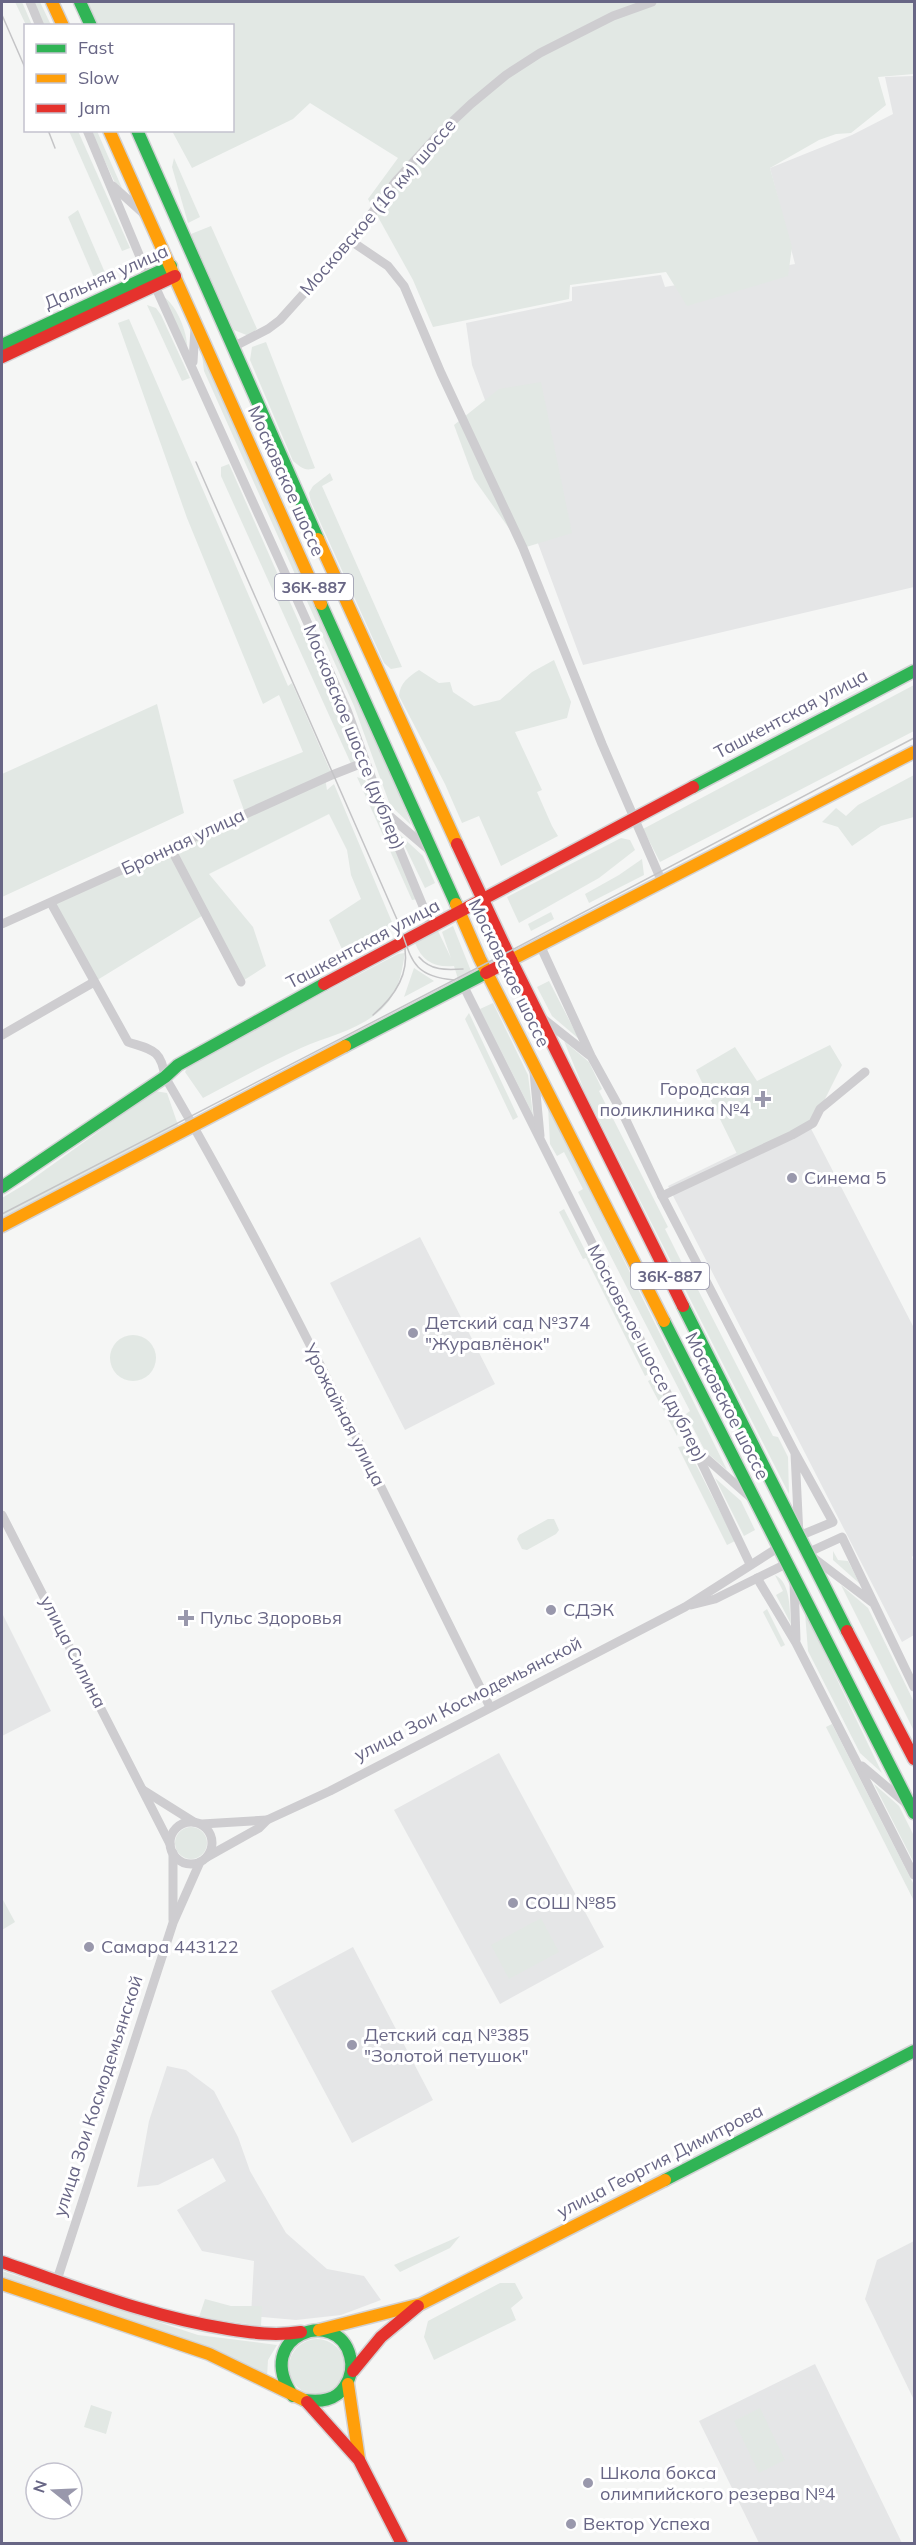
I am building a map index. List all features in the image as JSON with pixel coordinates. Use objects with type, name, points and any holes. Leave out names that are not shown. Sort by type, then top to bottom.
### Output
[{"type":"main road","points":[[52,2],[62,24]]},
{"type":"main road","points":[[80,2],[90,24]]},
{"type":"main road","name":"Московское шоссе","points":[[110,132],[486,974],[913,1810]]},
{"type":"main road","name":"Московское шоссе","points":[[138,132],[357,627],[512,960],[807,1553],[915,1759]]},
{"type":"main road","name":"Дальняя улица","points":[[2,357],[194,261]]},
{"type":"main road","name":"Дальняя улица","points":[[2,345],[152,281]]},
{"type":"main road","name":"Ташкентская улица","points":[[2,1187],[165,1077],[178,1065],[633,818],[915,671]]},
{"type":"main road","points":[[2,1226],[915,752]]},
{"type":"main road","name":"улица Зои Космодемьянской","points":[[779,1547],[799,1536]]},
{"type":"main road","name":"улица Зои Космодемьянской","points":[[788,1563],[807,1553]]},
{"type":"main road","name":"улица Георгия Димитрова","points":[[353,2371],[381,2337],[421,2304],[915,2051]]},
{"type":"main road","points":[[2,2262],[157,2315],[214,2328],[279,2335],[319,2330],[337,2336],[345,2344],[351,2357],[353,2371],[341,2394],[321,2403],[307,2402],[209,2354],[2,2284]]},
{"type":"main road","name":"улица Георгия Димитрова","points":[[319,2330],[421,2304]]},
{"type":"main road","points":[[293,2396],[283,2382],[280,2363],[288,2344],[305,2332]]},
{"type":"main road","points":[[348,2384],[359,2460]]},
{"type":"main road","points":[[307,2402],[359,2460],[402,2544]]},
{"type":"street","points":[[30,2],[39,24]]},
{"type":"street","name":"Московское (16 км) шоссе","points":[[233,347],[268,329],[280,320],[351,241],[396,181],[438,135],[506,75],[540,53],[613,16],[652,2]]},
{"type":"street","name":"Московское шоссе (дублер)","points":[[88,132],[152,281],[193,365],[347,710],[384,812],[432,928]]},
{"type":"street","points":[[111,185],[147,216]]},
{"type":"street","points":[[351,241],[388,266],[404,286],[441,373],[523,548],[633,818],[662,882]]},
{"type":"street","points":[[193,365],[196,322]]},
{"type":"street","name":"Бронная улица","points":[[2,924],[170,847],[365,762]]},
{"type":"street","points":[[384,812],[432,852]]},
{"type":"street","points":[[170,847],[241,982]]},
{"type":"street","points":[[51,903],[128,1042],[153,1051],[162,1060],[165,1077]]},
{"type":"street","points":[[540,945],[591,1056],[624,1116],[662,1196],[795,1453],[799,1536]]},
{"type":"street","points":[[2,1035],[94,982]]},
{"type":"street","name":"Московское шоссе (дублер)","points":[[464,987],[750,1564]]},
{"type":"street","points":[[539,1016],[591,1056]]},
{"type":"street","name":"Московское шоссе (дублер)","points":[[533,1064],[540,1142]]},
{"type":"street","points":[[662,1196],[813,1123],[820,1109],[864,1072]]},
{"type":"street","name":"Урожайная улица","points":[[165,1077],[228,1186],[239,1212],[305,1336],[490,1707]]},
{"type":"street","points":[[695,1449],[757,1503]]},
{"type":"street","name":"улица Зои Космодемьянской","points":[[795,1453],[833,1522],[799,1536]]},
{"type":"street","name":"улица Силина","points":[[2,1515],[171,1848]]},
{"type":"street","name":"улица Зои Космодемьянской","points":[[807,1553],[842,1537],[873,1603]]},
{"type":"street","name":"улица Зои Космодемьянской","points":[[57,2280],[173,1923],[203,1859],[259,1828],[267,1820],[330,1791],[686,1607],[779,1547]]},
{"type":"street","points":[[807,1553],[873,1603],[915,1687]]},
{"type":"street","name":"улица Зои Космодемьянской","points":[[686,1607],[715,1599],[788,1563]]},
{"type":"street","points":[[794,1577],[796,1642]]},
{"type":"street","points":[[757,1578],[796,1642],[915,1875]]},
{"type":"street","points":[[858,1763],[913,1810]]},
{"type":"street","points":[[143,1790],[198,1823],[211,1837],[212,1847],[203,1859],[190,1864],[179,1860],[171,1848],[172,1834],[179,1826],[198,1823]]},
{"type":"street","name":"улица Зои Космодемьянской","points":[[198,1823],[267,1820]]},
{"type":"street","name":"улица Зои Космодемьянской","points":[[171,1848],[173,1923]]},
{"type":"shaded area","points":[[15,2],[22,2],[32,24],[26,24]]},
{"type":"shaded area","points":[[34,2],[40,2],[51,24],[44,24]]},
{"type":"shaded area","points":[[80,2],[914,2],[914,74],[878,77],[886,105],[851,133],[836,134],[819,140],[770,168],[792,247],[788,276],[687,306],[666,272],[570,285],[569,299],[433,327],[413,280],[368,199],[398,158],[310,103],[293,119],[192,168],[173,132],[234,132],[234,24],[91,24]]},
{"type":"shaded area","points":[[914,76],[914,587],[583,665],[472,365],[466,323],[572,301],[572,287],[661,275],[665,287],[795,264],[770,168],[852,135],[893,114],[885,77]]},
{"type":"shaded area","points":[[69,132],[78,132],[130,248],[122,251]]},
{"type":"shaded area","points":[[91,132],[97,132],[122,188],[114,181]]},
{"type":"shaded area","points":[[174,158],[200,217],[188,223],[172,167]]},
{"type":"shaded area","points":[[78,210],[109,282],[98,287],[68,217]]},
{"type":"shaded area","points":[[211,226],[257,329],[249,336],[234,330],[191,234]]},
{"type":"shaded area","points":[[164,297],[174,308],[181,322],[186,338],[187,353]]},
{"type":"shaded area","points":[[147,305],[156,308],[161,315],[190,378],[182,381]]},
{"type":"shaded area","points":[[129,319],[288,686],[292,683],[332,775],[325,778],[327,790],[334,784],[394,927],[345,956],[329,920],[361,899],[351,875],[347,850],[329,814],[209,874],[253,927],[266,966],[241,982],[205,914],[94,982],[51,903],[245,813],[233,780],[303,752],[279,695],[263,704],[187,518],[118,323]]},
{"type":"shaded area","points":[[266,342],[315,468],[306,469],[293,461],[250,360],[252,347]]},
{"type":"shaded area","points":[[202,355],[411,825],[390,805],[354,706],[204,371]]},
{"type":"shaded area","points":[[541,382],[572,533],[523,548],[474,479],[454,425],[499,389]]},
{"type":"shaded area","points":[[229,464],[358,756],[352,766],[221,476],[221,467]]},
{"type":"shaded area","points":[[330,473],[333,480],[322,486],[402,667],[391,669],[384,663],[311,502],[309,493],[313,486]]},
{"type":"shaded area","points":[[554,660],[571,702],[567,718],[515,732],[542,790],[537,792],[558,836],[501,866],[479,816],[462,823],[445,784],[399,696],[401,687],[411,675],[419,670],[439,683],[450,682],[453,692],[474,706],[500,700],[532,672]]},
{"type":"shaded area","points":[[914,685],[914,731],[660,862],[643,829]]},
{"type":"shaded area","points":[[157,704],[184,813],[2,897],[2,774]]},
{"type":"shaded area","points":[[914,775],[914,817],[881,826],[852,846],[838,827],[822,822],[836,808],[846,816],[858,805]]},
{"type":"shaded area","points":[[357,777],[365,780],[417,899],[412,900]]},
{"type":"shaded area","points":[[399,834],[423,856],[435,883],[425,888]]},
{"type":"shaded area","points":[[621,838],[630,840],[635,850],[599,878],[519,923],[507,897]]},
{"type":"shaded area","points":[[642,859],[644,875],[589,903],[585,894]]},
{"type":"shaded area","points":[[551,912],[554,919],[531,931],[528,924]]},
{"type":"shaded area","points":[[453,926],[471,971],[459,982],[454,966],[441,966],[430,962],[421,954],[415,943],[438,931],[451,958],[442,932]]},
{"type":"shaded area","points":[[405,953],[400,978],[393,995],[381,1010],[360,1024],[301,1048],[203,1098],[185,1072],[188,1066],[243,1035],[398,954]]},
{"type":"shaded area","points":[[414,968],[434,981],[404,997]]},
{"type":"shaded area","points":[[549,981],[579,1039],[552,1016],[537,987]]},
{"type":"shaded area","points":[[493,1003],[528,1075],[533,1115],[480,1009]]},
{"type":"shaded area","points":[[469,1013],[518,1117],[513,1120],[465,1019]]},
{"type":"shaded area","points":[[564,1041],[589,1062],[602,1089],[599,1091],[668,1227],[665,1229],[691,1281],[693,1280],[773,1436],[778,1437],[788,1457],[789,1494],[585,1092]]},
{"type":"shaded area","points":[[830,1045],[842,1065],[820,1109],[805,1128],[740,1160],[696,1070],[735,1047],[757,1081]]},
{"type":"shaded area","points":[[155,1091],[167,1093],[179,1128],[2,1222],[2,1198],[27,1183]]},
{"type":"shaded area","points":[[548,1106],[727,1470],[705,1451],[686,1414],[690,1411],[578,1192],[583,1189],[564,1152],[557,1156],[550,1144]]},
{"type":"shaded area","points":[[806,1119],[914,1328],[914,1555],[912,1557],[914,1563],[914,1635],[902,1642],[668,1186]]},
{"type":"shaded area","points":[[564,1209],[588,1256],[591,1255],[650,1373],[645,1376],[586,1258],[583,1259],[559,1212]]},
{"type":"shaded area","name":"Детский сад №374 \"Журавлёнок\"","points":[[420,1237],[495,1384],[405,1430],[330,1283]]},
{"type":"shaded area","points":[[133,1335],[149,1342],[156,1358],[149,1374],[133,1381],[117,1374],[110,1358],[117,1342]]},
{"type":"shaded area","points":[[654,1378],[679,1427],[677,1436],[648,1381]]},
{"type":"shaded area","points":[[684,1446],[689,1451],[735,1541],[727,1545],[678,1447]]},
{"type":"shaded area","points":[[715,1478],[741,1501],[755,1530],[744,1536]]},
{"type":"shaded area","points":[[548,1519],[554,1519],[559,1530],[556,1534],[527,1550],[522,1549],[517,1539],[519,1535]]},
{"type":"shaded area","points":[[833,1551],[838,1560],[848,1561],[860,1584],[833,1560]]},
{"type":"shaded area","points":[[775,1575],[787,1590],[791,1624],[776,1595],[783,1591]]},
{"type":"shaded area","points":[[841,1585],[868,1608],[914,1702],[914,1731]]},
{"type":"shaded area","points":[[767,1609],[785,1645],[781,1647],[763,1612]]},
{"type":"shaded area","points":[[2,1613],[51,1711],[2,1736]]},
{"type":"shaded area","points":[[805,1613],[882,1773],[860,1753],[808,1651]]},
{"type":"shaded area","points":[[832,1724],[914,1885],[914,1901],[826,1727]]},
{"type":"shaded area","name":"СОШ №85","points":[[499,1753],[604,1947],[500,2004],[394,1810]]},
{"type":"shaded area","points":[[874,1784],[899,1806],[914,1836],[914,1863]]},
{"type":"shaded area","points":[[191,1827],[202,1832],[207,1843],[202,1854],[191,1859],[180,1854],[175,1843],[180,1832]]},
{"type":"shaded area","points":[[2,1898],[15,1922],[2,1930]]},
{"type":"shaded area","points":[[541,1918],[559,1952],[509,1979],[491,1945]]},
{"type":"shaded area","name":"Детский сад №385 \"Золотой петушок\"","points":[[353,1947],[433,2100],[352,2143],[271,1991]]},
{"type":"shaded area","points":[[167,2066],[186,2070],[214,2091],[238,2137],[250,2171],[286,2233],[327,2269],[364,2276],[381,2300],[341,2315],[296,2320],[251,2316],[254,2261],[202,2251],[177,2210],[226,2181],[213,2158],[158,2185],[137,2187],[149,2121]]},
{"type":"shaded area","points":[[460,2236],[450,2248],[400,2272],[394,2265]]},
{"type":"shaded area","points":[[914,2241],[914,2400],[865,2299],[877,2260]]},
{"type":"shaded area","points":[[2,2271],[198,2335],[277,2345],[268,2360],[267,2377],[195,2343],[2,2278]]},
{"type":"shaded area","points":[[500,2283],[515,2283],[523,2298],[511,2308],[516,2320],[434,2360],[424,2337],[428,2321]]},
{"type":"shaded area","points":[[205,2299],[231,2306],[262,2306],[261,2326],[199,2317]]},
{"type":"shaded area","points":[[317,2339],[328,2341],[337,2347],[343,2356],[345,2367],[343,2378],[337,2387],[328,2393],[317,2395],[306,2393],[297,2387],[291,2378],[289,2367],[291,2356],[297,2347],[306,2341]]},
{"type":"shaded area","points":[[815,2364],[902,2543],[759,2543],[699,2421]]},
{"type":"shaded area","points":[[91,2405],[112,2412],[106,2434],[84,2427]]},
{"type":"shaded area","points":[[760,2408],[785,2460],[759,2473],[734,2421]]},
{"type":"tram line","points":[[2,15],[24,65]]},
{"type":"tram line","points":[[49,132],[55,148]]},
{"type":"tram line","points":[[196,462],[411,956],[421,970],[440,978],[454,980]]},
{"type":"tram line","points":[[2,1214],[508,952],[914,738]]},
{"type":"tram line","points":[[373,1015],[393,994],[402,978],[406,959],[405,949]]},
{"type":"tram line","points":[[419,957],[434,967],[463,969]]},
{"type":"traffic: fast","points":[[80,2],[90,24]]},
{"type":"traffic: fast","points":[[138,132],[318,539]]},
{"type":"traffic: fast","points":[[2,345],[171,266]]},
{"type":"traffic: fast","points":[[321,604],[456,904]]},
{"type":"traffic: fast","points":[[693,787],[914,671]]},
{"type":"traffic: fast","points":[[345,1046],[486,973]]},
{"type":"traffic: fast","points":[[2,1187],[165,1077],[178,1065],[324,984]]},
{"type":"traffic: fast","points":[[683,1306],[847,1631]]},
{"type":"traffic: fast","points":[[664,1321],[914,1813]]},
{"type":"traffic: fast","points":[[665,2180],[914,2051]]},
{"type":"traffic: fast","points":[[293,2396],[283,2375],[282,2357],[289,2343],[301,2334],[316,2331],[330,2333],[342,2341],[350,2356],[349,2379],[341,2391],[332,2398],[316,2401],[304,2400]]},
{"type":"traffic: slow","points":[[52,2],[62,24]]},
{"type":"traffic: slow","points":[[110,132],[321,604]]},
{"type":"traffic: slow","points":[[318,539],[457,844]]},
{"type":"traffic: slow","points":[[511,960],[914,752]]},
{"type":"traffic: slow","points":[[456,904],[480,959],[664,1321]]},
{"type":"traffic: slow","points":[[2,1226],[345,1046]]},
{"type":"traffic: slow","points":[[319,2330],[421,2304],[665,2180]]},
{"type":"traffic: slow","points":[[2,2284],[209,2354],[304,2400]]},
{"type":"traffic: slow","points":[[348,2384],[359,2459]]},
{"type":"traffic: jam","points":[[2,357],[175,276]]},
{"type":"traffic: jam","points":[[324,984],[693,787]]},
{"type":"traffic: jam","points":[[457,844],[511,960],[683,1306]]},
{"type":"traffic: jam","points":[[486,973],[511,960]]},
{"type":"traffic: jam","points":[[847,1631],[914,1759]]},
{"type":"traffic: jam","points":[[2,2262],[142,2309],[199,2324],[255,2333],[301,2332]]},
{"type":"traffic: jam","points":[[353,2371],[381,2337],[418,2306]]},
{"type":"traffic: jam","points":[[307,2402],[359,2460],[402,2544]]},
{"type":"place","name":"Городская поликлиника №4","points":[[763,1099]]},
{"type":"place","name":"Синема 5","points":[[792,1178]]},
{"type":"place","name":"Детский сад №374 \"Журавлёнок\"","points":[[413,1333]]},
{"type":"place","name":"СДЭК","points":[[551,1610]]},
{"type":"place","name":"Пульс Здоровья","points":[[186,1618]]},
{"type":"place","name":"СОШ №85","points":[[513,1903]]},
{"type":"place","name":"Самара 443122","points":[[89,1947]]},
{"type":"place","name":"Детский сад №385 \"Золотой петушок\"","points":[[352,2045]]},
{"type":"place","name":"Школа бокса олимпийского резерва №4","points":[[588,2483]]},
{"type":"place","name":"Вектор Успеха","points":[[571,2524]]}]
